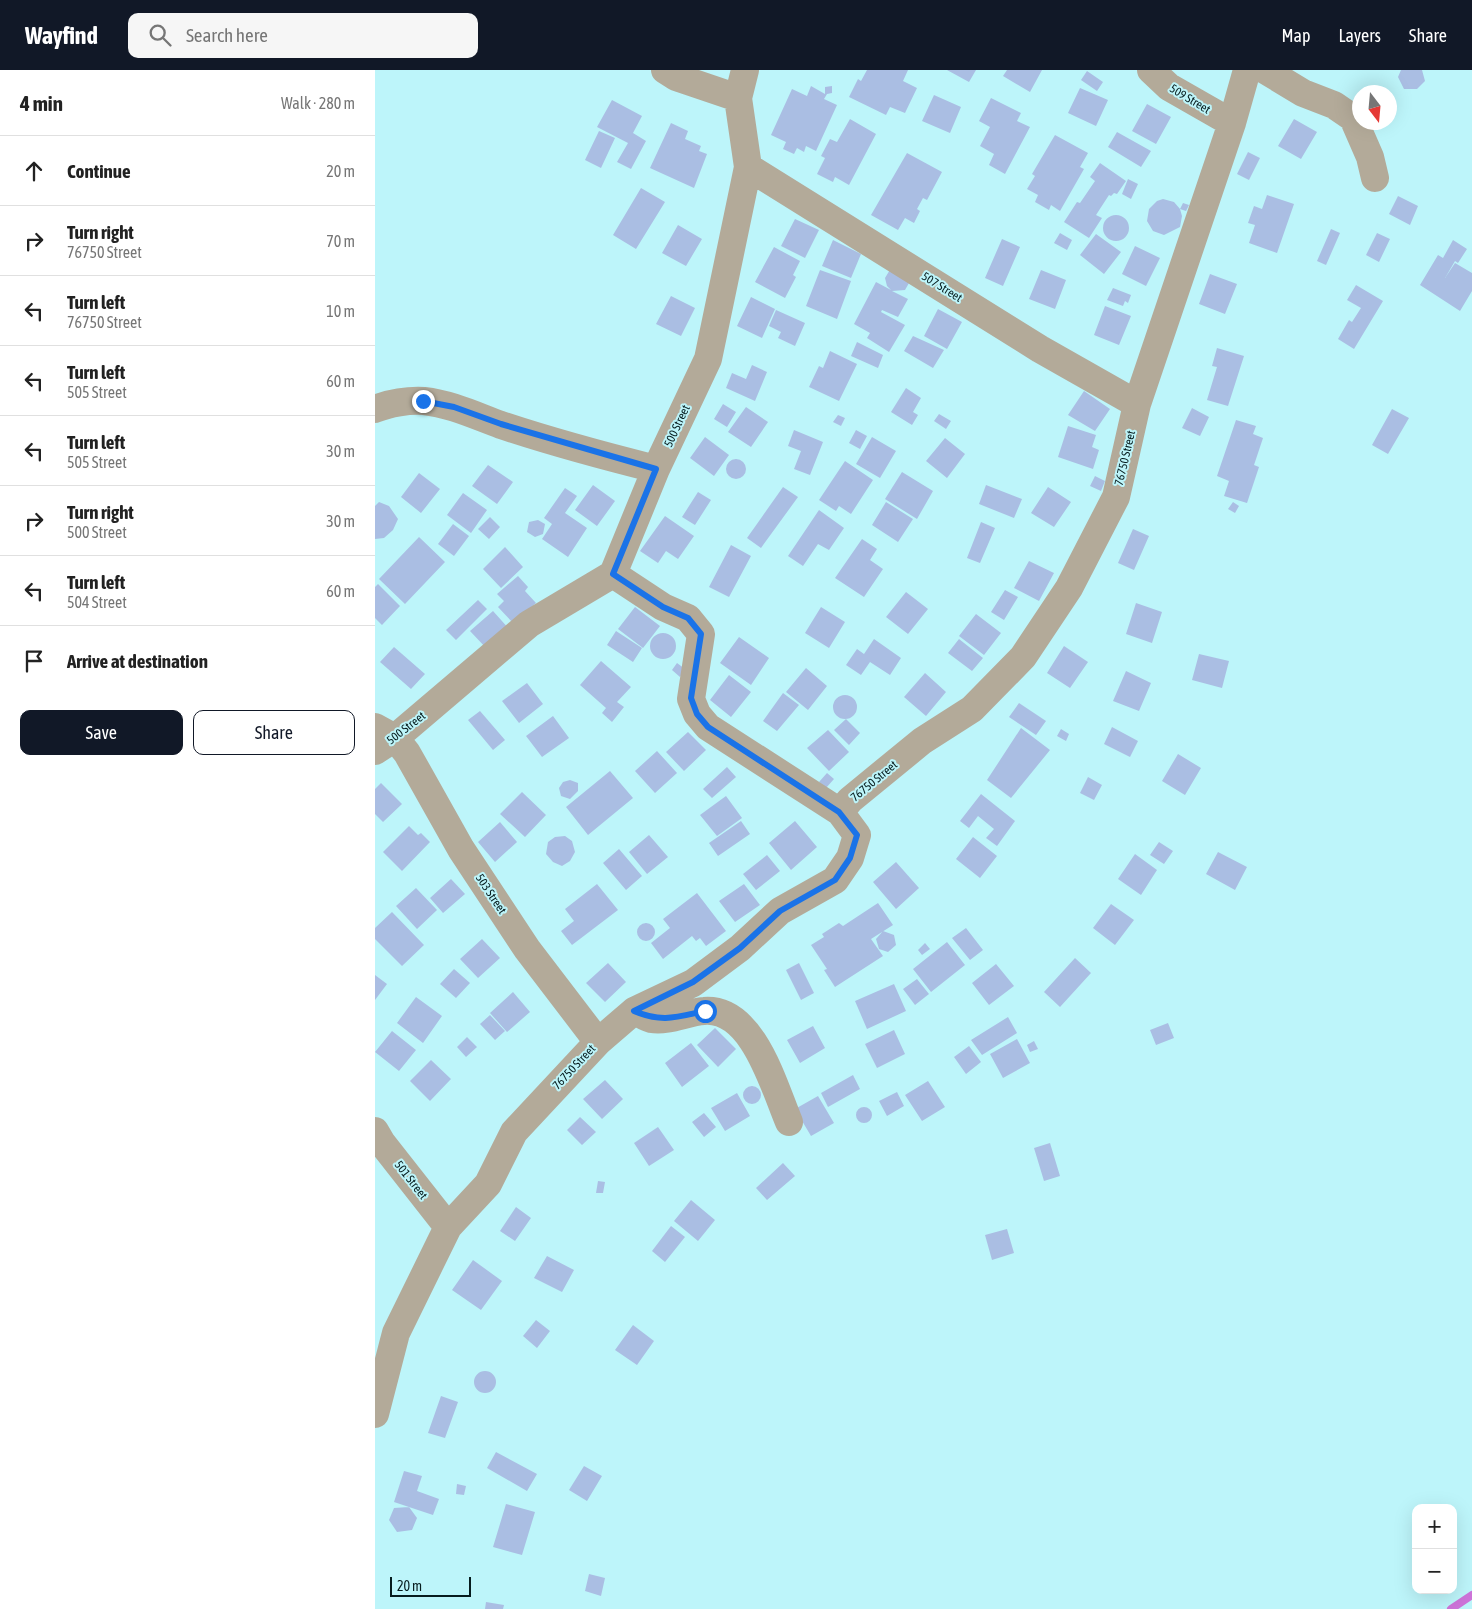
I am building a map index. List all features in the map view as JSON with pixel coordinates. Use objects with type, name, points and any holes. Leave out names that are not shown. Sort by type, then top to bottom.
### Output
[{"type":"street","points":[[665,70],[676,77],[738,98]]},
{"type":"street","name":"500 Street","points":[[382,739],[529,624],[613,574],[656,469],[708,358],[748,167],[738,98],[745,70]]},
{"type":"street","name":"509 Street","points":[[1151,70],[1169,87],[1232,123]]},
{"type":"street","name":"76750 Street","points":[[375,1414],[396,1333],[448,1228],[488,1184],[514,1132],[598,1042],[634,1011],[693,982],[740,948],[780,911],[835,880],[850,858],[857,835],[839,812],[850,800],[922,741],[972,709],[1023,657],[1069,588],[1116,497],[1137,404],[1232,123],[1247,70]]},
{"type":"street","points":[[1265,70],[1303,93],[1334,105],[1353,118],[1370,157],[1375,178]]},
{"type":"street","name":"507 Street","points":[[748,167],[1041,348],[1137,404]]},
{"type":"street","points":[[375,409],[396,403],[423,401],[454,407],[585,450],[656,469]]},
{"type":"street","points":[[613,574],[647,598],[688,618],[701,634],[691,698],[697,714],[708,727],[839,812]]},
{"type":"street","name":"503 Street","points":[[382,739],[407,753],[461,849],[527,949],[598,1042]]},
{"type":"street","points":[[634,1011],[651,1019],[676,1017],[705,1011],[729,1014],[745,1031],[771,1073],[789,1122]]},
{"type":"street","name":"501 Street","points":[[375,1131],[382,1143],[448,1228]]},
{"type":"building","points":[[867,70],[908,70],[903,81],[917,88],[905,113],[890,107],[886,115],[849,97],[858,79],[861,81]]},
{"type":"building","points":[[947,70],[976,70],[969,82]]},
{"type":"building","points":[[1007,70],[1042,70],[1030,92],[1003,76]]},
{"type":"building","points":[[1401,70],[1422,70],[1425,81],[1417,89],[1404,89],[1398,77]]},
{"type":"building","points":[[1087,71],[1103,82],[1097,91],[1081,80]]},
{"type":"building","points":[[811,86],[825,94],[825,87],[832,86],[832,93],[827,94],[824,99],[837,105],[816,151],[806,146],[804,152],[797,148],[794,154],[783,149],[786,142],[771,135],[792,89],[807,96]]},
{"type":"building","points":[[1080,88],[1108,100],[1096,126],[1068,113]]},
{"type":"building","points":[[934,95],[961,107],[950,133],[922,121]]},
{"type":"building","points":[[991,98],[1021,113],[1017,121],[1030,127],[1005,174],[989,165],[994,154],[980,146],[990,127],[979,121]]},
{"type":"building","points":[[612,100],[642,116],[633,133],[646,141],[631,169],[617,162],[628,143],[597,127]]},
{"type":"building","points":[[1147,104],[1171,117],[1156,144],[1132,131]]},
{"type":"building","points":[[850,119],[876,134],[849,185],[835,177],[833,182],[817,174],[825,158],[821,156],[830,139],[837,142]]},
{"type":"building","points":[[1294,119],[1317,132],[1301,159],[1278,146]]},
{"type":"building","points":[[671,123],[688,131],[685,139],[701,146],[699,151],[707,154],[694,188],[650,168]]},
{"type":"building","points":[[599,131],[615,138],[601,168],[585,160]]},
{"type":"building","points":[[1117,132],[1151,151],[1141,167],[1108,147]]},
{"type":"building","points":[[1055,135],[1088,153],[1080,167],[1084,169],[1060,211],[1051,205],[1049,210],[1035,202],[1038,195],[1027,189],[1035,176],[1032,174]]},
{"type":"building","points":[[1248,152],[1260,158],[1249,180],[1237,174]]},
{"type":"building","points":[[907,153],[942,172],[927,200],[923,198],[917,209],[920,211],[914,223],[905,218],[898,230],[871,215]]},
{"type":"building","points":[[1100,163],[1126,181],[1117,194],[1109,195],[1096,215],[1102,218],[1089,238],[1064,222],[1077,202],[1080,203],[1095,181],[1090,177]]},
{"type":"building","points":[[1128,179],[1138,184],[1131,199],[1122,194]]},
{"type":"building","points":[[641,188],[665,202],[636,249],[613,235]]},
{"type":"building","points":[[1267,195],[1294,204],[1277,253],[1249,243],[1255,225],[1248,223],[1254,206],[1262,209]]},
{"type":"building","points":[[1398,196],[1418,206],[1410,225],[1389,214]]},
{"type":"building","points":[[1163,199],[1174,202],[1180,209],[1182,216],[1180,227],[1164,235],[1153,231],[1147,221],[1149,209],[1157,201]]},
{"type":"building","points":[[1183,203],[1189,205],[1186,211],[1180,209]]},
{"type":"building","points":[[1116,215],[1125,219],[1129,228],[1125,237],[1116,241],[1107,237],[1103,228],[1107,219]]},
{"type":"building","points":[[795,219],[819,230],[805,258],[781,246]]},
{"type":"building","points":[[678,225],[702,239],[686,266],[662,253]]},
{"type":"building","points":[[1331,229],[1340,233],[1326,265],[1317,261]]},
{"type":"building","points":[[1060,233],[1072,240],[1067,250],[1054,243]]},
{"type":"building","points":[[1377,233],[1390,239],[1379,262],[1366,255]]},
{"type":"building","points":[[1096,234],[1121,252],[1104,274],[1080,255]]},
{"type":"building","points":[[1002,239],[1020,247],[1003,286],[985,278]]},
{"type":"building","points":[[833,240],[861,254],[851,278],[822,266]]},
{"type":"building","points":[[1453,240],[1467,249],[1458,263],[1455,261],[1445,278],[1455,263],[1472,273],[1472,291],[1460,311],[1420,285],[1438,255],[1443,258]]},
{"type":"building","points":[[1135,246],[1160,258],[1146,286],[1122,274]]},
{"type":"building","points":[[774,247],[800,261],[793,275],[796,277],[785,298],[755,282]]},
{"type":"building","points":[[891,268],[909,283],[905,290],[892,291],[908,299],[898,317],[882,310],[881,312],[905,325],[889,352],[867,338],[870,333],[854,324],[876,282],[891,290],[887,286],[885,278]]},
{"type":"building","points":[[820,270],[851,281],[837,319],[806,306]]},
{"type":"building","points":[[1041,270],[1066,280],[1055,309],[1029,299]]},
{"type":"building","points":[[1210,274],[1237,284],[1225,314],[1199,304]]},
{"type":"building","points":[[1356,285],[1383,301],[1354,349],[1338,339],[1349,320],[1352,322],[1361,308],[1347,300]]},
{"type":"building","points":[[1113,288],[1131,295],[1128,303],[1125,301],[1123,306],[1107,300]]},
{"type":"building","points":[[671,296],[695,308],[681,336],[656,324]]},
{"type":"building","points":[[751,297],[775,309],[762,338],[737,326]]},
{"type":"building","points":[[1105,306],[1131,316],[1119,345],[1094,335]]},
{"type":"building","points":[[938,309],[962,322],[947,349],[924,336]]},
{"type":"building","points":[[776,310],[805,323],[795,346],[778,338],[781,332],[769,326]]},
{"type":"building","points":[[913,336],[944,350],[933,368],[904,351]]},
{"type":"building","points":[[857,342],[883,355],[878,368],[851,356]]},
{"type":"building","points":[[1217,348],[1244,356],[1228,406],[1207,400],[1217,367],[1212,366]]},
{"type":"building","points":[[830,351],[857,364],[839,401],[809,387],[819,366],[823,368]]},
{"type":"building","points":[[752,365],[767,372],[755,401],[726,388],[732,373],[746,379]]},
{"type":"building","points":[[906,388],[921,398],[913,412],[918,415],[912,425],[891,412]]},
{"type":"building","points":[[1084,391],[1110,409],[1095,431],[1068,415]]},
{"type":"building","points":[[723,404],[736,412],[727,427],[714,419]]},
{"type":"building","points":[[746,407],[768,422],[751,447],[728,432]]},
{"type":"building","points":[[1192,408],[1209,417],[1200,436],[1182,428]]},
{"type":"building","points":[[1392,409],[1409,418],[1388,454],[1372,445]]},
{"type":"building","points":[[939,414],[951,421],[946,429],[934,421]]},
{"type":"building","points":[[838,415],[845,418],[841,426],[833,422]]},
{"type":"building","points":[[1236,420],[1256,426],[1253,434],[1263,438],[1254,465],[1259,467],[1247,503],[1224,496],[1229,481],[1217,476]]},
{"type":"building","points":[[1068,426],[1096,435],[1092,447],[1099,450],[1093,469],[1058,457]]},
{"type":"building","points":[[794,430],[823,442],[810,475],[794,469],[801,451],[788,446]]},
{"type":"building","points":[[856,430],[867,436],[860,449],[849,443]]},
{"type":"building","points":[[705,437],[729,455],[714,476],[690,458]]},
{"type":"building","points":[[872,437],[896,451],[880,478],[856,464]]},
{"type":"building","points":[[945,438],[965,454],[947,478],[926,461]]},
{"type":"building","points":[[736,459],[743,462],[746,469],[743,476],[736,479],[729,476],[726,469],[729,462]]},
{"type":"building","points":[[845,461],[873,480],[851,514],[839,506],[836,511],[819,500]]},
{"type":"building","points":[[488,465],[513,482],[497,504],[472,486]]},
{"type":"building","points":[[902,472],[933,491],[917,519],[885,499]]},
{"type":"building","points":[[419,473],[440,489],[421,513],[401,497]]},
{"type":"building","points":[[1095,476],[1105,481],[1101,491],[1090,486]]},
{"type":"building","points":[[593,485],[615,501],[597,526],[575,510]]},
{"type":"building","points":[[986,485],[1022,499],[1014,518],[979,504]]},
{"type":"building","points":[[783,487],[798,497],[761,548],[747,538]]},
{"type":"building","points":[[1048,487],[1071,502],[1054,527],[1031,513]]},
{"type":"building","points":[[565,488],[577,496],[565,513],[587,528],[568,557],[542,539],[552,524],[544,518]]},
{"type":"building","points":[[698,492],[711,500],[695,525],[682,517]]},
{"type":"building","points":[[463,493],[487,510],[471,533],[447,515]]},
{"type":"building","points":[[379,502],[389,506],[398,519],[393,530],[384,538],[375,539],[375,506]]},
{"type":"building","points":[[886,502],[913,519],[898,542],[872,525]]},
{"type":"building","points":[[1233,502],[1239,506],[1235,513],[1228,509]]},
{"type":"building","points":[[819,510],[844,528],[829,550],[818,544],[803,566],[788,556]]},
{"type":"building","points":[[665,516],[694,536],[678,559],[666,551],[658,563],[640,551]]},
{"type":"building","points":[[490,517],[500,527],[489,539],[478,529]]},
{"type":"building","points":[[538,520],[545,524],[543,534],[535,537],[527,532],[529,522]]},
{"type":"building","points":[[981,522],[995,528],[980,563],[967,558]]},
{"type":"building","points":[[453,524],[469,536],[454,556],[438,544]]},
{"type":"building","points":[[1133,529],[1149,536],[1134,570],[1118,563]]},
{"type":"building","points":[[419,537],[445,562],[405,604],[379,579]]},
{"type":"building","points":[[862,539],[877,549],[870,560],[883,569],[864,597],[835,578]]},
{"type":"building","points":[[731,545],[751,556],[729,597],[709,587]]},
{"type":"building","points":[[505,547],[523,567],[501,588],[483,569]]},
{"type":"building","points":[[1029,561],[1054,573],[1039,601],[1014,588]]},
{"type":"building","points":[[518,576],[528,587],[525,591],[536,603],[513,623],[498,607],[504,601],[497,594]]},
{"type":"building","points":[[378,584],[400,606],[382,625],[375,618],[375,587]]},
{"type":"building","points":[[1005,590],[1018,597],[1004,620],[991,612]]},
{"type":"building","points":[[906,592],[928,609],[908,634],[886,617]]},
{"type":"building","points":[[478,600],[487,609],[456,640],[446,630]]},
{"type":"building","points":[[1136,603],[1162,612],[1152,643],[1126,634]]},
{"type":"building","points":[[635,607],[660,626],[643,648],[618,629]]},
{"type":"building","points":[[821,607],[845,622],[829,648],[805,633]]},
{"type":"building","points":[[493,611],[510,630],[487,649],[470,631]]},
{"type":"building","points":[[976,614],[1001,633],[984,655],[959,636]]},
{"type":"building","points":[[616,631],[642,648],[633,662],[607,645]]},
{"type":"building","points":[[663,633],[672,637],[676,646],[672,655],[663,659],[654,655],[650,646],[654,637]]},
{"type":"building","points":[[739,637],[769,658],[751,685],[720,663]]},
{"type":"building","points":[[874,639],[901,658],[890,675],[870,662],[861,675],[846,665],[857,649],[864,654]]},
{"type":"building","points":[[959,639],[983,658],[972,671],[948,653]]},
{"type":"building","points":[[1064,646],[1088,662],[1070,688],[1047,673]]},
{"type":"building","points":[[394,647],[425,674],[411,689],[380,662]]},
{"type":"building","points":[[1199,654],[1229,661],[1222,688],[1192,680]]},
{"type":"building","points":[[601,661],[631,687],[617,702],[624,707],[612,722],[602,713],[606,708],[580,685]]},
{"type":"building","points":[[677,663],[685,669],[680,677],[672,670]]},
{"type":"building","points":[[806,668],[827,686],[808,710],[786,692]]},
{"type":"building","points":[[1126,671],[1151,683],[1139,711],[1113,701]]},
{"type":"building","points":[[925,673],[946,692],[926,716],[904,697]]},
{"type":"building","points":[[729,675],[751,692],[731,717],[710,700]]},
{"type":"building","points":[[527,683],[543,704],[519,723],[502,701]]},
{"type":"building","points":[[783,693],[799,705],[777,731],[763,721]]},
{"type":"building","points":[[845,695],[850,696],[856,702],[856,712],[850,718],[845,719],[840,718],[834,712],[833,707],[834,702],[840,696]]},
{"type":"building","points":[[1019,703],[1046,721],[1036,735],[1009,717]]},
{"type":"building","points":[[480,711],[505,740],[493,750],[468,720]]},
{"type":"building","points":[[553,716],[569,738],[542,757],[526,736]]},
{"type":"building","points":[[846,719],[860,733],[849,745],[834,730]]},
{"type":"building","points":[[1112,727],[1138,741],[1130,757],[1104,744]]},
{"type":"building","points":[[1021,728],[1050,750],[1011,798],[987,780]]},
{"type":"building","points":[[1061,729],[1069,734],[1066,741],[1057,736]]},
{"type":"building","points":[[828,730],[849,752],[829,771],[807,748]]},
{"type":"building","points":[[688,732],[706,750],[684,771],[666,752]]},
{"type":"building","points":[[657,751],[677,773],[655,793],[635,771]]},
{"type":"building","points":[[1178,754],[1201,768],[1185,795],[1162,781]]},
{"type":"building","points":[[727,767],[736,777],[712,798],[703,789]]},
{"type":"building","points":[[610,771],[633,798],[588,835],[566,807]]},
{"type":"building","points":[[827,773],[834,779],[826,788],[819,782]]},
{"type":"building","points":[[1088,777],[1102,785],[1094,800],[1080,793]]},
{"type":"building","points":[[570,780],[578,783],[578,791],[570,799],[561,796],[559,788],[563,782]]},
{"type":"building","points":[[381,783],[402,804],[383,822],[375,814],[375,789]]},
{"type":"building","points":[[522,792],[546,815],[525,837],[500,814]]},
{"type":"building","points":[[981,794],[1015,821],[997,846],[986,838],[994,829],[978,816],[969,828],[960,821]]},
{"type":"building","points":[[726,796],[742,818],[717,836],[700,815]]},
{"type":"building","points":[[741,821],[750,834],[718,856],[709,843]]},
{"type":"building","points":[[795,821],[817,847],[791,870],[769,843]]},
{"type":"building","points":[[500,822],[517,842],[495,862],[478,842]]},
{"type":"building","points":[[409,826],[418,835],[421,833],[430,842],[402,871],[383,852]]},
{"type":"building","points":[[649,835],[668,857],[647,874],[629,852]]},
{"type":"building","points":[[565,836],[572,841],[575,852],[570,861],[562,866],[553,862],[546,854],[548,842],[555,837]]},
{"type":"building","points":[[973,837],[997,856],[980,878],[956,859]]},
{"type":"building","points":[[1159,842],[1173,851],[1164,864],[1150,855]]},
{"type":"building","points":[[619,849],[642,876],[626,890],[603,863]]},
{"type":"building","points":[[1218,852],[1247,867],[1235,890],[1206,874]]},
{"type":"building","points":[[1135,854],[1157,870],[1141,895],[1118,879]]},
{"type":"building","points":[[767,855],[780,871],[756,890],[743,874]]},
{"type":"building","points":[[896,862],[919,888],[896,909],[873,882]]},
{"type":"building","points":[[451,879],[465,894],[443,913],[430,898]]},
{"type":"building","points":[[597,884],[618,910],[572,945],[561,931],[574,921],[565,909]]},
{"type":"building","points":[[744,884],[760,905],[735,922],[719,901]]},
{"type":"building","points":[[416,888],[437,910],[417,929],[396,906]]},
{"type":"building","points":[[697,893],[726,931],[706,946],[700,938],[696,941],[692,936],[663,959],[651,943],[670,928],[663,919]]},
{"type":"building","points":[[878,903],[893,925],[871,939],[883,956],[835,987],[824,970],[827,969],[811,945],[824,937],[822,934],[839,923],[843,926]]},
{"type":"building","points":[[1111,904],[1134,920],[1115,945],[1093,928]]},
{"type":"building","points":[[392,912],[424,945],[402,966],[375,939],[375,928]]},
{"type":"building","points":[[642,923],[650,923],[655,928],[653,939],[642,941],[637,936],[637,928]]},
{"type":"building","points":[[966,928],[983,950],[970,960],[952,938]]},
{"type":"building","points":[[883,931],[894,935],[896,945],[888,952],[879,949],[876,939]]},
{"type":"building","points":[[482,939],[500,958],[478,978],[460,959]]},
{"type":"building","points":[[947,942],[965,965],[931,992],[913,969]]},
{"type":"building","points":[[925,943],[930,949],[922,955],[918,950]]},
{"type":"building","points":[[1075,958],[1091,973],[1060,1007],[1044,992]]},
{"type":"building","points":[[608,963],[626,982],[605,1002],[586,983]]},
{"type":"building","points":[[799,963],[814,993],[801,1000],[786,970]]},
{"type":"building","points":[[996,964],[1014,986],[989,1005],[972,983]]},
{"type":"building","points":[[454,969],[470,983],[456,998],[440,984]]},
{"type":"building","points":[[375,975],[387,984],[375,1000]]},
{"type":"building","points":[[917,979],[929,994],[915,1005],[903,989]]},
{"type":"building","points":[[894,984],[906,1011],[867,1029],[855,1001]]},
{"type":"building","points":[[513,992],[530,1012],[507,1032],[490,1013]]},
{"type":"building","points":[[416,997],[442,1016],[423,1043],[397,1023]]},
{"type":"building","points":[[490,1015],[505,1031],[495,1040],[480,1024]]},
{"type":"building","points":[[1008,1017],[1017,1033],[982,1055],[971,1040]]},
{"type":"building","points":[[1168,1023],[1174,1038],[1156,1045],[1150,1030]]},
{"type":"building","points":[[813,1026],[825,1048],[800,1063],[787,1040]]},
{"type":"building","points":[[715,1028],[736,1049],[718,1067],[697,1045]]},
{"type":"building","points":[[894,1030],[905,1054],[877,1068],[865,1044]]},
{"type":"building","points":[[392,1031],[416,1050],[399,1071],[375,1052]]},
{"type":"building","points":[[467,1037],[477,1047],[466,1057],[457,1047]]},
{"type":"building","points":[[1017,1039],[1030,1063],[1003,1078],[990,1054]]},
{"type":"building","points":[[1034,1041],[1038,1049],[1030,1052],[1027,1045]]},
{"type":"building","points":[[691,1043],[709,1066],[682,1087],[665,1063]]},
{"type":"building","points":[[969,1046],[981,1062],[966,1074],[954,1057]]},
{"type":"building","points":[[431,1060],[451,1079],[430,1101],[410,1081]]},
{"type":"building","points":[[853,1075],[860,1089],[828,1107],[821,1093]]},
{"type":"building","points":[[605,1080],[623,1099],[602,1119],[583,1099]]},
{"type":"building","points":[[928,1081],[945,1107],[922,1121],[905,1095]]},
{"type":"building","points":[[752,1086],[758,1089],[761,1095],[758,1101],[752,1104],[746,1101],[743,1095],[746,1089]]},
{"type":"building","points":[[897,1092],[904,1106],[887,1116],[879,1101]]},
{"type":"building","points":[[737,1093],[750,1116],[725,1131],[711,1108]]},
{"type":"building","points":[[818,1096],[834,1123],[811,1136],[795,1109]]},
{"type":"building","points":[[864,1107],[870,1109],[872,1115],[870,1121],[864,1123],[858,1121],[856,1115],[858,1109]]},
{"type":"building","points":[[704,1113],[716,1127],[704,1137],[692,1122]]},
{"type":"building","points":[[580,1117],[596,1132],[582,1145],[567,1130]]},
{"type":"building","points":[[658,1127],[674,1150],[649,1166],[634,1143]]},
{"type":"building","points":[[1050,1143],[1060,1176],[1044,1181],[1034,1148]]},
{"type":"building","points":[[783,1163],[795,1176],[767,1200],[756,1188]]},
{"type":"building","points":[[598,1181],[605,1182],[603,1193],[596,1193]]},
{"type":"building","points":[[691,1200],[715,1220],[698,1241],[674,1221]]},
{"type":"building","points":[[516,1207],[531,1218],[515,1241],[500,1231]]},
{"type":"building","points":[[671,1226],[685,1237],[665,1262],[652,1251]]},
{"type":"building","points":[[1007,1229],[1014,1253],[992,1260],[985,1235]]},
{"type":"building","points":[[547,1256],[574,1270],[562,1292],[534,1278]]},
{"type":"building","points":[[473,1260],[502,1281],[481,1310],[452,1290]]},
{"type":"building","points":[[536,1320],[550,1331],[537,1348],[523,1336]]},
{"type":"building","points":[[633,1325],[654,1341],[637,1365],[615,1350]]},
{"type":"building","points":[[485,1371],[495,1378],[496,1382],[489,1392],[485,1393],[475,1386],[474,1382],[481,1372]]},
{"type":"building","points":[[441,1396],[458,1402],[445,1438],[428,1433]]},
{"type":"building","points":[[496,1452],[537,1474],[527,1491],[487,1468]]},
{"type":"building","points":[[584,1466],[602,1476],[587,1501],[569,1490]]},
{"type":"building","points":[[404,1471],[422,1476],[417,1491],[439,1499],[433,1515],[394,1502]]},
{"type":"building","points":[[457,1484],[466,1486],[464,1495],[456,1494]]},
{"type":"building","points":[[506,1504],[535,1512],[522,1555],[493,1547]]},
{"type":"building","points":[[409,1507],[417,1518],[412,1530],[397,1532],[389,1520],[394,1508]]},
{"type":"building","points":[[589,1574],[605,1578],[601,1596],[585,1591]]},
{"type":"building","points":[[486,1602],[504,1605],[503,1609],[485,1609]]},
{"type":"waterway","points":[[1451,1609],[1472,1595]]},
{"type":"route","points":[[423,401],[454,407],[501,424],[604,456],[656,469],[613,574],[639,594],[688,618],[701,634],[698,665],[691,698],[697,714],[708,727],[839,812],[857,835],[850,858],[835,880],[780,911],[740,948],[693,982],[634,1011],[651,1019],[676,1017],[705,1011]]}]
